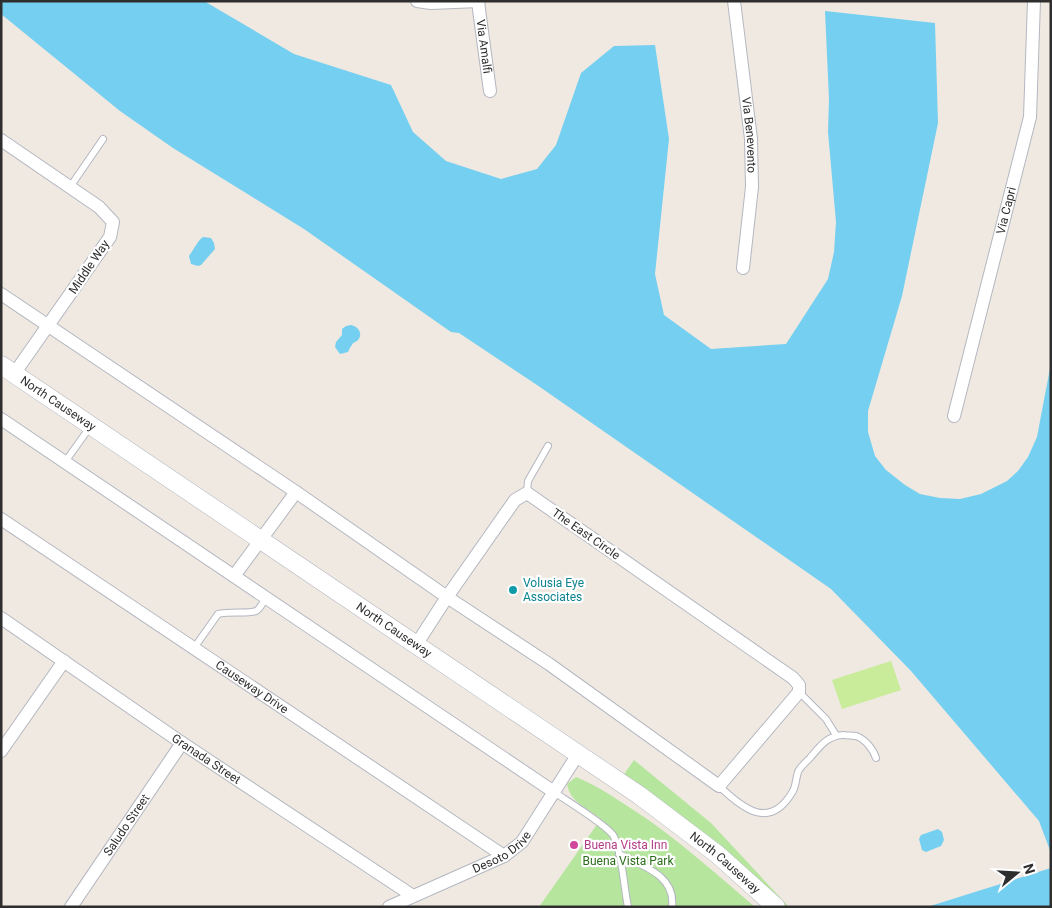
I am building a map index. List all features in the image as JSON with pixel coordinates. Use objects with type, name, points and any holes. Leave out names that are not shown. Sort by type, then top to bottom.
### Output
[{"type":"main road","name":"North Causeway","points":[[8,370],[578,754],[680,825],[732,866],[776,907]]},
{"type":"street","points":[[417,1],[431,3],[479,1]]},
{"type":"street","name":"Via Amalfi","points":[[479,1],[490,92]]},
{"type":"street","name":"Via Benevento","points":[[734,1],[751,148],[752,187],[743,268]]},
{"type":"street","name":"Via Capri","points":[[954,416],[1030,117],[1034,1]]},
{"type":"street","name":"Middle Way","points":[[1,140],[99,207],[113,222],[110,237],[49,326],[8,370]]},
{"type":"street","points":[[1,294],[296,492],[447,597],[549,664],[719,786],[799,689]]},
{"type":"street","points":[[1,419],[554,792]]},
{"type":"street","points":[[234,576],[296,492]]},
{"type":"street","points":[[416,645],[515,500],[527,493]]},
{"type":"street","name":"The East Circle","points":[[527,493],[785,673],[799,689]]},
{"type":"street","name":"Causeway Drive","points":[[1,518],[504,856]]},
{"type":"street","name":"Granada Street","points":[[1,618],[182,743],[414,896]]},
{"type":"street","points":[[1,751],[64,661]]},
{"type":"street","name":"Saludo Street","points":[[71,907],[182,743]]},
{"type":"street","name":"Desoto Drive","points":[[389,907],[504,856],[522,842],[578,754]]},
{"type":"lane","points":[[70,187],[102,139]]},
{"type":"lane","points":[[65,462],[91,426]]},
{"type":"lane","points":[[527,493],[528,481],[548,446]]},
{"type":"lane","points":[[194,648],[218,614],[232,611],[254,612],[258,610],[266,598]]},
{"type":"lane","points":[[799,689],[826,719],[836,736]]},
{"type":"lane","points":[[719,786],[738,804],[752,812],[766,814],[781,806],[794,790],[799,771],[825,741],[836,736],[855,736],[866,743],[874,752],[876,758]]},
{"type":"lane","points":[[554,792],[606,828],[614,838],[619,854],[628,907]]},
{"type":"lane","points":[[619,854],[652,869],[661,876],[668,886],[672,897],[672,907]]},
{"type":"green space","points":[[891,661],[901,690],[842,709],[832,680]]},
{"type":"green space","points":[[634,760],[711,823],[789,907],[786,907],[758,881],[622,777]]},
{"type":"green space","name":"Buena Vista Park","points":[[576,777],[606,792],[651,822],[755,907],[539,907],[600,818],[572,796],[567,784]]},
{"type":"water","points":[[1,1],[204,1],[294,54],[391,85],[413,132],[446,161],[501,179],[537,169],[556,145],[581,73],[614,46],[655,45],[669,139],[655,274],[664,315],[711,349],[786,344],[828,279],[834,252],[836,222],[828,132],[829,99],[825,11],[935,23],[938,123],[902,296],[868,411],[868,432],[875,456],[886,470],[920,494],[960,499],[981,494],[1007,481],[1018,471],[1028,457],[1037,437],[1051,363],[1051,853],[1039,821],[911,671],[831,589],[537,385],[459,333],[451,332],[304,229],[173,148],[120,111],[1,14]]},
{"type":"water","points":[[203,237],[211,238],[215,249],[201,265],[191,264],[189,256]]},
{"type":"water","points":[[351,325],[359,330],[360,337],[353,343],[348,352],[340,354],[335,347],[336,342],[342,335],[342,329]]},
{"type":"water","points":[[938,829],[942,832],[944,840],[941,846],[926,852],[922,850],[919,839],[921,835]]},
{"type":"water","points":[[1051,868],[1051,907],[927,907]]},
{"type":"place","name":"Volusia Eye Associates","points":[[513,590]]},
{"type":"place","name":"Buena Vista Inn","points":[[574,845]]}]
